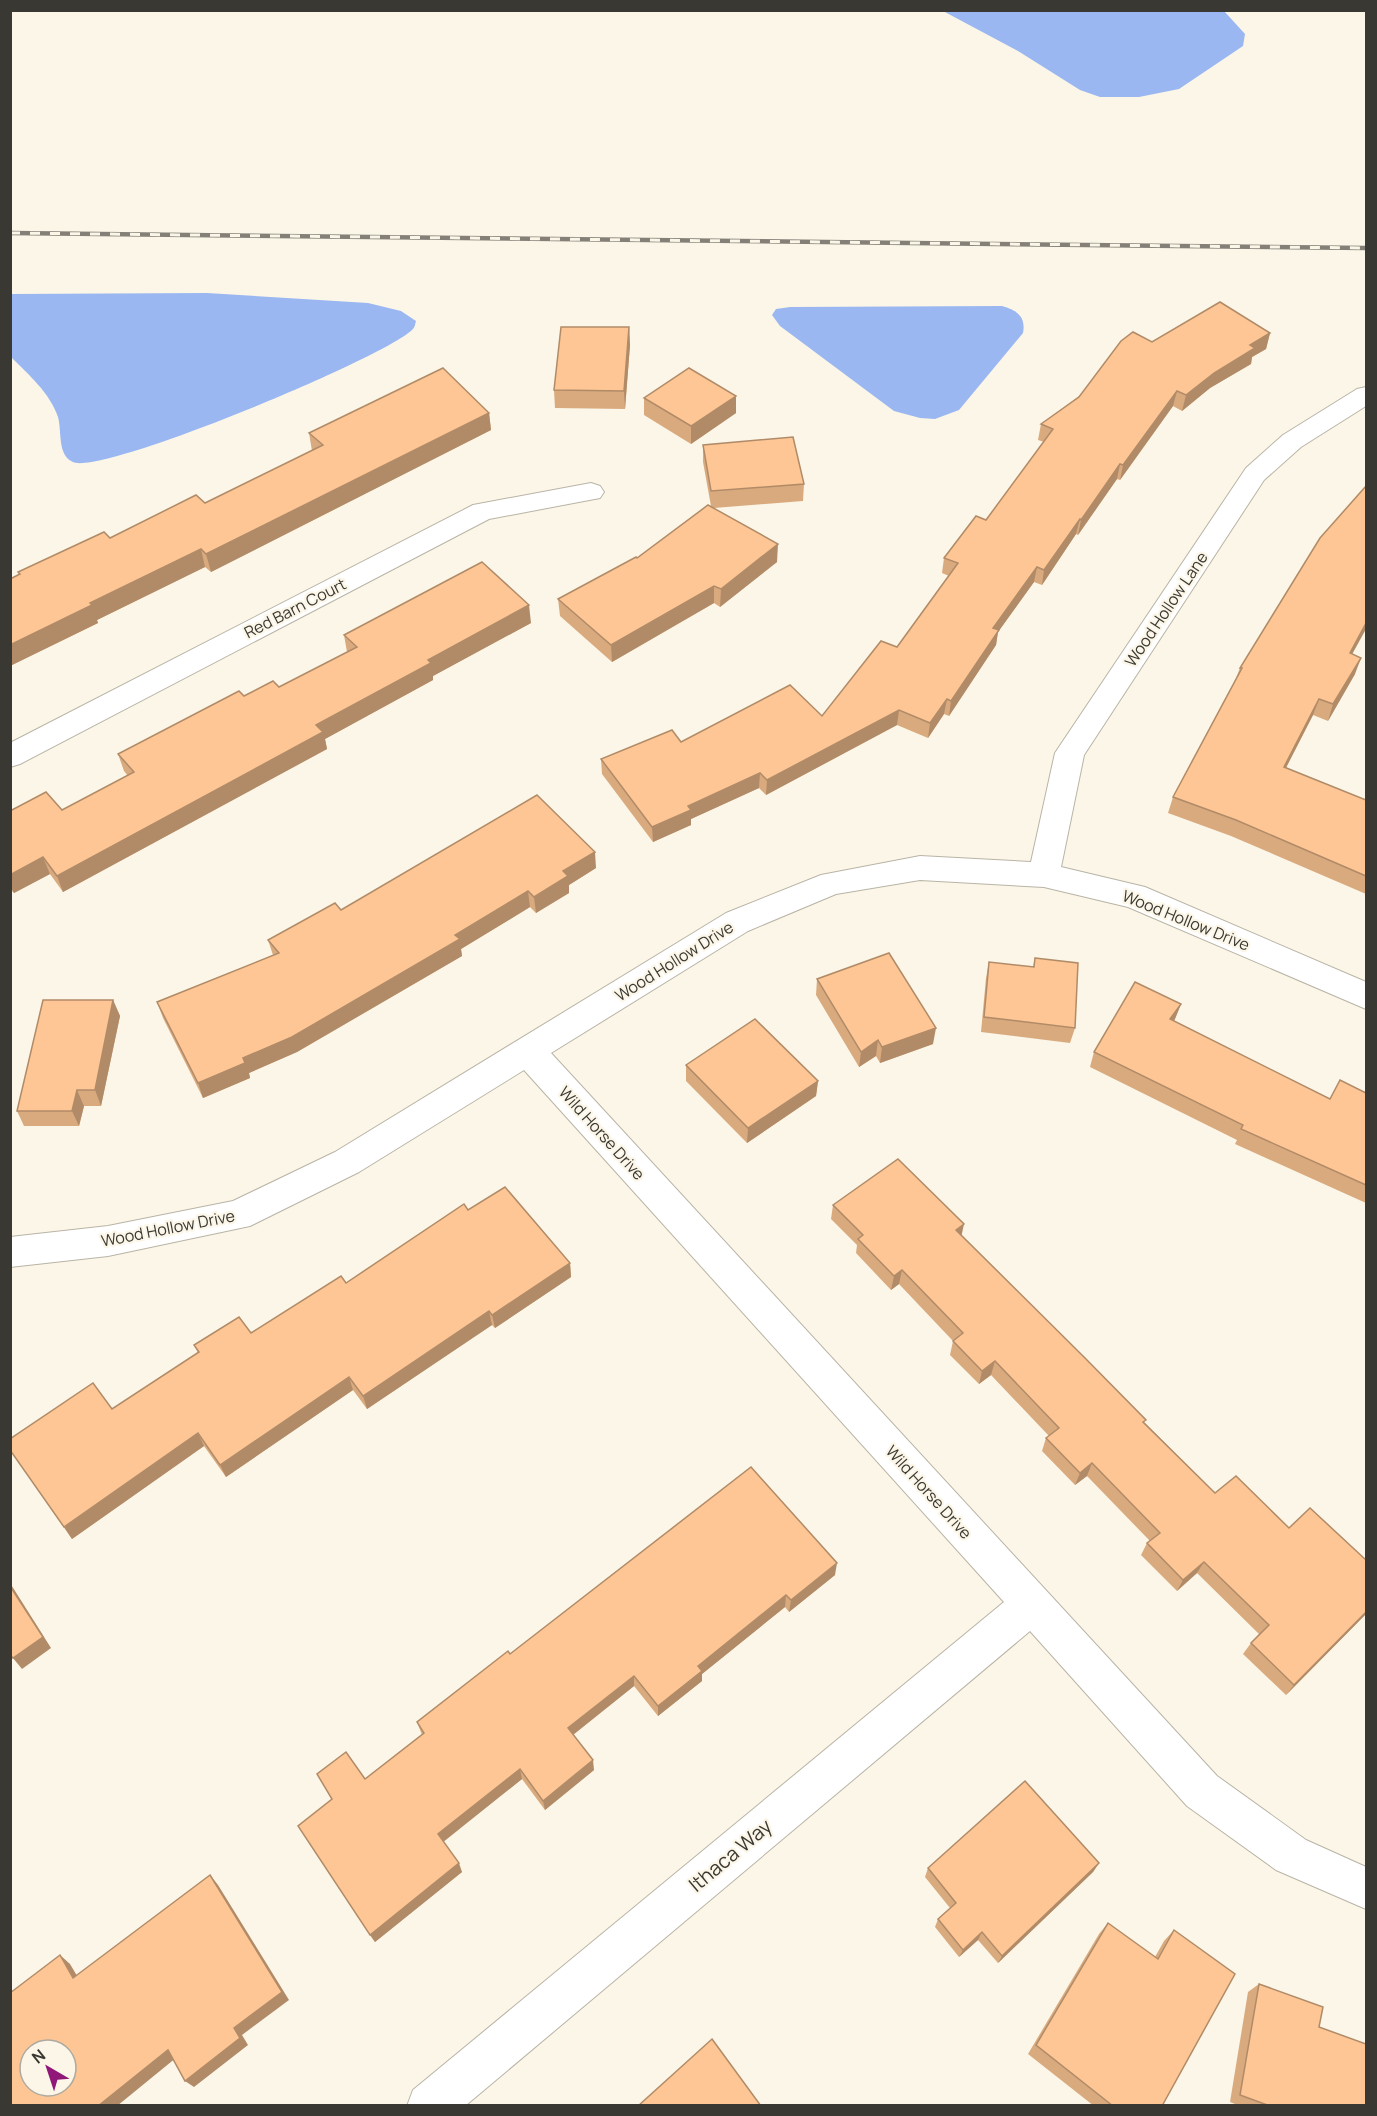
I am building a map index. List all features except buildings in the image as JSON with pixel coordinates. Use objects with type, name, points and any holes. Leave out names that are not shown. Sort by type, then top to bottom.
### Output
[{"type":"street","name":"Wood Hollow Lane","points":[[1044,875],[1070,753],[1255,474],[1292,441],[1366,395]]},
{"type":"street","name":"Red Barn Court","points":[[10,756],[482,511],[591,492]]},
{"type":"street","name":"Wood Hollow Drive","points":[[10,1252],[108,1241],[238,1215],[347,1162],[737,922],[832,882],[920,868],[1044,875],[1134,896],[1366,996]]},
{"type":"street","name":"Wild Horse Drive","points":[[528,1051],[1202,1791],[1291,1855],[1366,1888]]},
{"type":"street","name":"Ithaca Way","points":[[429,2106],[1032,1604]]},
{"type":"water","points":[[943,11],[1224,11],[1245,34],[1243,46],[1179,89],[1139,97],[1100,97],[1080,90],[1018,51]]},
{"type":"water","points":[[207,293],[368,303],[401,311],[416,321],[413,329],[353,364],[244,411],[134,451],[95,461],[73,462],[68,459],[62,448],[58,417],[50,400],[38,384],[11,357],[11,294]]},
{"type":"water","points":[[1002,306],[1022,318],[1023,333],[959,410],[935,419],[920,418],[894,411],[780,326],[772,315],[776,309],[790,307]]},
{"type":"railway","points":[[10,233],[1366,248]]}]
